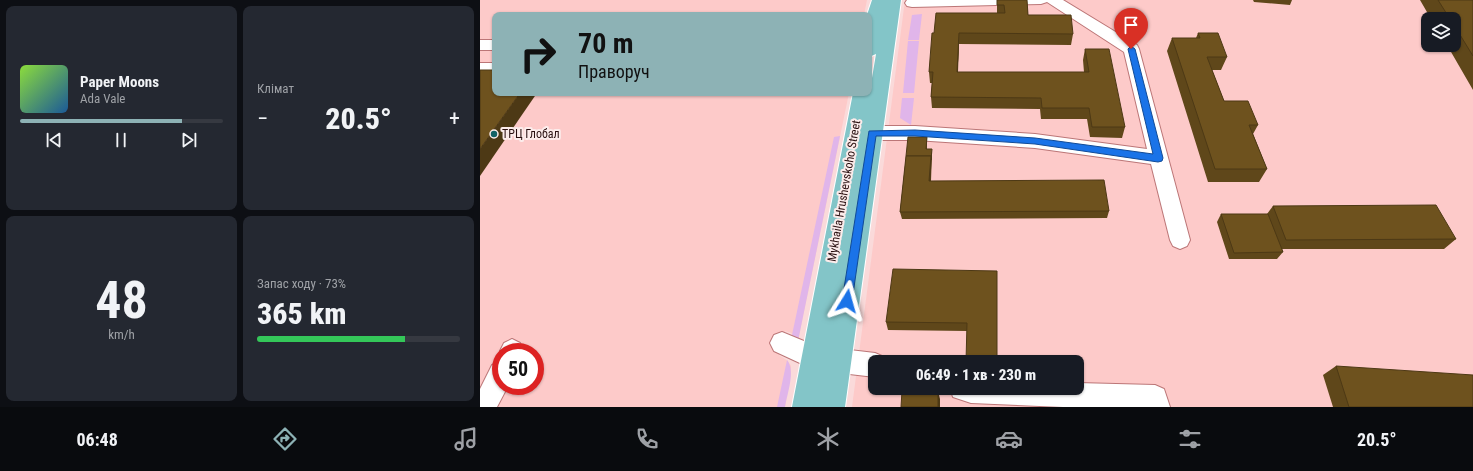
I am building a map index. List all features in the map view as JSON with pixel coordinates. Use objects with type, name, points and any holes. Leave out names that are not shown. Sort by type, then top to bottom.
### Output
[{"type":"main road","name":"Mykhaila Hrushevskoho Street","points":[[831,407],[872,133],[875,74],[874,51],[878,0]]},
{"type":"main road","name":"Mykhaila Hrushevskoho Street","points":[[874,51],[902,2]]},
{"type":"main road","name":"Mykhaila Hrushevskoho Street","points":[[806,407],[861,96]]},
{"type":"lane","points":[[902,2],[1041,0]]},
{"type":"lane","points":[[1053,0],[1131,49],[1180,240]]},
{"type":"lane","points":[[480,45],[492,45]]},
{"type":"lane","points":[[480,68],[492,68]]},
{"type":"lane","points":[[480,78],[492,78]]},
{"type":"lane","points":[[872,133],[915,133],[1035,141],[1158,158]]},
{"type":"lane","points":[[782,343],[815,358],[868,364]]},
{"type":"lane","points":[[484,407],[492,391]]},
{"type":"lane","points":[[1076,395],[1155,398],[1157,407]]},
{"type":"shaded area","points":[[480,0],[867,0],[865,12],[492,12],[492,96],[848,96],[798,341],[791,333],[785,331],[779,355],[788,361],[791,366],[785,407],[480,407]]},
{"type":"shaded area","points":[[905,0],[1473,0],[1473,407],[852,407]]},
{"type":"shaded area","points":[[922,14],[919,40],[908,40],[912,15]]},
{"type":"shaded area","points":[[908,41],[919,41],[914,93],[903,93]]},
{"type":"shaded area","points":[[902,98],[914,98],[911,125],[900,118]]},
{"type":"shaded area","points":[[840,136],[798,341],[792,335],[834,137]]},
{"type":"shaded area","points":[[787,360],[791,370],[789,389],[785,407],[777,407]]},
{"type":"building","points":[[997,0],[1027,0],[1028,15],[1071,15],[1073,34],[959,33],[957,72],[1089,72],[1085,49],[1109,49],[1125,127],[1092,127],[1089,108],[1042,108],[1041,98],[931,97],[933,72],[929,72],[932,33],[934,33],[936,13],[1005,13],[1004,5],[997,5]]},
{"type":"building","points":[[1438,0],[1473,0],[1473,56],[1461,36],[1461,12],[1446,12]]},
{"type":"building","points":[[1198,33],[1218,33],[1227,57],[1207,57],[1224,101],[1248,101],[1258,125],[1249,125],[1267,169],[1215,169],[1172,38],[1200,38]]},
{"type":"building","points":[[480,70],[492,70],[492,96],[518,96],[480,149]]},
{"type":"building","points":[[908,137],[927,137],[926,149],[932,149],[931,160],[931,156],[906,156]]},
{"type":"building","points":[[906,156],[931,156],[929,181],[1104,180],[1109,211],[900,212]]},
{"type":"building","points":[[1436,205],[1456,239],[1286,240],[1273,206]]},
{"type":"building","points":[[1221,214],[1268,214],[1283,252],[1234,253]]},
{"type":"building","points":[[893,269],[997,271],[997,355],[966,355],[967,323],[886,322]]},
{"type":"building","points":[[1336,366],[1473,375],[1473,407],[1349,407]]},
{"type":"building","points":[[902,395],[938,395],[938,407],[901,407]]},
{"type":"place","name":"ТРЦ Глобал","points":[[494,134]]},
{"type":"route","points":[[847,301],[872,133],[915,133],[1035,141],[1158,158],[1131,49]]}]
